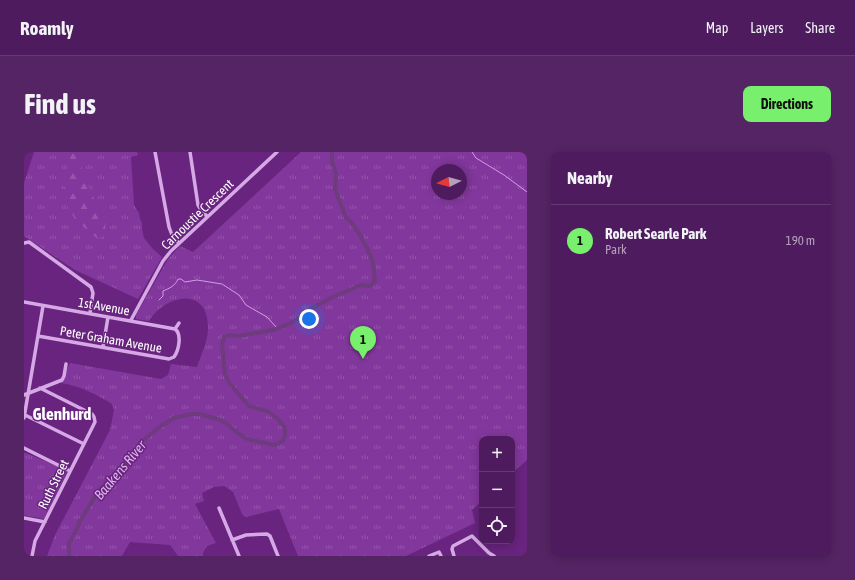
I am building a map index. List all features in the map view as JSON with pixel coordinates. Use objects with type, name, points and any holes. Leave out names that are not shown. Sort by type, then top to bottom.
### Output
[{"type":"street","points":[[155,152],[169,227],[172,235],[178,242]]},
{"type":"street","points":[[190,152],[198,205],[207,216]]},
{"type":"street","name":"Carnoustie Crescent","points":[[131,320],[163,261],[178,242],[277,152]]},
{"type":"street","points":[[25,243],[29,242],[92,288],[93,294],[90,314]]},
{"type":"street","name":"1st Avenue","points":[[24,302],[131,320],[174,329]]},
{"type":"street","points":[[43,306],[26,394],[24,417],[84,444]]},
{"type":"street","points":[[103,347],[108,317]]},
{"type":"street","points":[[174,329],[179,324]]},
{"type":"street","name":"Peter Graham Avenue","points":[[38,336],[172,358],[177,353],[179,338],[179,332],[174,329]]},
{"type":"street","points":[[26,394],[62,380],[66,364]]},
{"type":"street","points":[[40,388],[48,392],[51,385]]},
{"type":"street","name":"Ruth Street","points":[[32,556],[35,542],[94,422],[94,417],[92,414],[48,392]]},
{"type":"street","points":[[24,448],[70,471]]},
{"type":"street","points":[[219,508],[239,556]]},
{"type":"street","points":[[24,518],[45,522]]},
{"type":"street","points":[[232,540],[246,535],[267,534],[270,536],[278,556]]},
{"type":"street","points":[[454,556],[452,549],[453,546],[472,536],[488,555],[494,556]]},
{"type":"street","points":[[429,556],[439,552],[441,556]]},
{"type":"green space","points":[[34,152],[137,152],[138,155],[131,157],[134,205],[139,213],[144,238],[162,257],[138,299],[75,270],[24,236],[24,183]]},
{"type":"green space","points":[[71,152],[80,152],[82,169],[87,183],[93,195],[95,204],[101,210],[106,221],[105,230],[98,239],[77,220],[67,205],[64,188]]},
{"type":"green space","points":[[300,152],[527,152],[527,460],[515,470],[515,436],[479,436],[479,504],[472,510],[475,523],[406,556],[298,556],[279,509],[246,517],[242,514],[233,492],[224,486],[214,487],[202,493],[204,501],[195,504],[216,543],[207,546],[203,556],[178,556],[170,545],[130,542],[122,556],[47,556],[55,535],[110,430],[114,410],[112,404],[94,394],[75,386],[61,383],[70,363],[161,379],[168,375],[171,364],[197,367],[208,333],[206,314],[201,305],[194,300],[175,300],[156,312],[149,321],[136,319],[136,315],[168,259],[180,246],[193,252]]},
{"type":"green space","points":[[24,453],[66,470],[67,472],[44,519],[24,515]]},
{"type":"waterway","name":"Baakens River","points":[[69,556],[69,543],[80,521],[99,490],[136,452],[141,442],[174,418],[192,414],[200,414],[223,421],[247,439],[274,445],[283,441],[285,428],[279,420],[267,411],[249,406],[229,383],[225,374],[222,345],[224,337],[229,335],[239,336],[274,330],[293,322],[310,309],[333,297],[361,285],[370,286],[375,281],[373,263],[370,254],[360,235],[351,222],[346,218],[335,189],[336,174],[332,161],[332,152]]},
{"type":"waterway","points":[[472,152],[476,158],[504,175],[527,192]]},
{"type":"waterway","points":[[159,300],[163,296],[163,291],[174,285],[178,279],[185,282],[197,280],[222,284],[239,295],[246,305],[267,317],[277,328]]},
{"type":"place","name":"Robert Searle Park","points":[[363,359]]},
{"type":"district","name":"Glenhurd","points":[[62,414]]}]
